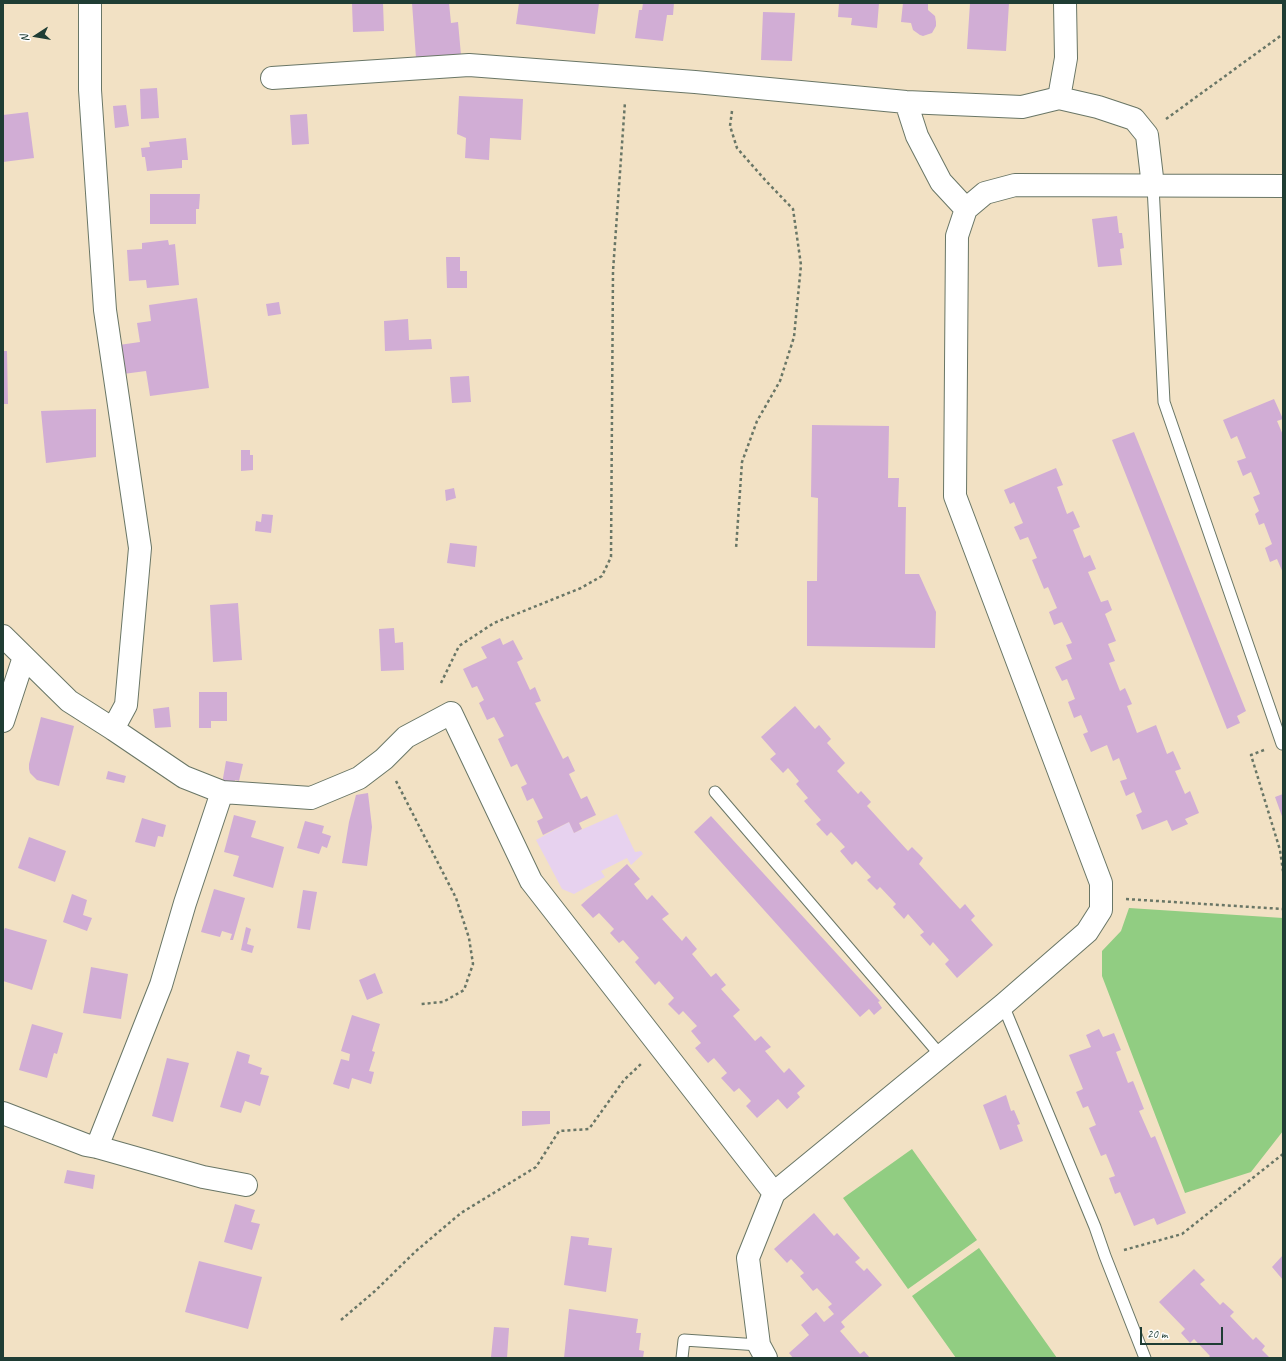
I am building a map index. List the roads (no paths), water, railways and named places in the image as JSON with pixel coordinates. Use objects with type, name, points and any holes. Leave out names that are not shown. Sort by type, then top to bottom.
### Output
[{"type":"street","points":[[90,3],[90,90],[105,310],[140,548],[126,704],[113,729]]},
{"type":"street","points":[[1059,98],[1066,58],[1065,3]]},
{"type":"street","points":[[272,78],[469,66],[627,77],[906,102],[1022,107],[1059,98],[1098,107],[1134,119],[1147,135],[1153,186]]},
{"type":"street","points":[[906,102],[917,136],[941,182],[966,209]]},
{"type":"street","points":[[762,1352],[748,1258],[774,1193],[942,1057],[1003,1005],[1087,932],[1101,910],[1101,883],[955,496],[957,236],[966,209],[985,193],[1014,186],[1283,186]]},
{"type":"street","points":[[3,636],[69,701],[184,777],[222,792],[311,798],[359,778],[384,759],[406,737],[451,712],[531,881],[774,1193]]},
{"type":"street","points":[[3,721],[24,658]]},
{"type":"street","points":[[97,1147],[161,985],[185,903],[222,792]]},
{"type":"street","points":[[3,1113],[86,1145],[203,1178],[246,1185]]},
{"type":"lane","points":[[1153,186],[1164,402],[1282,744]]},
{"type":"lane","points":[[715,792],[942,1057]]},
{"type":"lane","points":[[1003,1005],[1095,1227],[1145,1358]]},
{"type":"lane","points":[[682,1358],[684,1340],[762,1352]]}]
